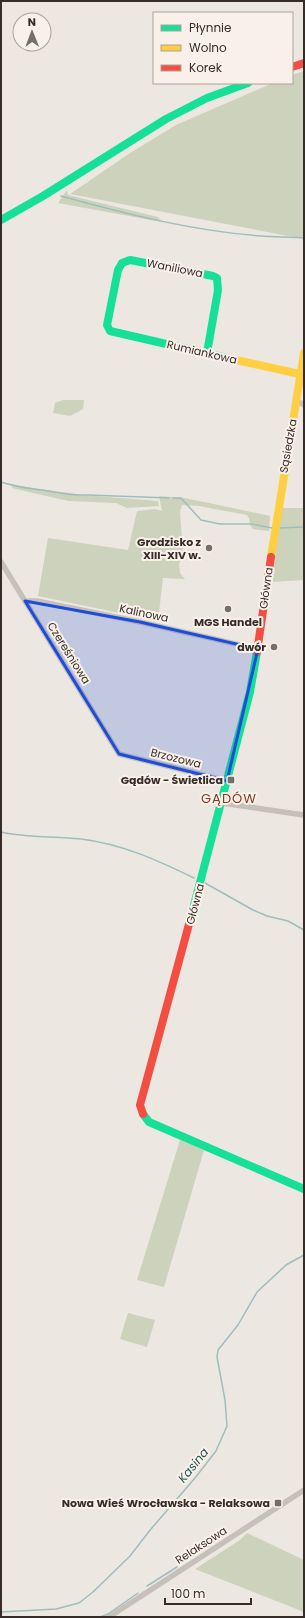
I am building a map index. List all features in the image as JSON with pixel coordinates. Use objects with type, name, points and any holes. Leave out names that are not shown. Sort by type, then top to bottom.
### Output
[{"type":"street","points":[[293,67],[304,63]]},
{"type":"street","points":[[1,220],[38,199],[166,119],[207,98],[245,84]]},
{"type":"street","name":"Waniliowa","points":[[107,325],[118,270],[122,262],[127,260],[213,276],[217,278],[218,287],[206,353]]},
{"type":"street","name":"Rumiankowa","points":[[107,325],[110,331],[114,333],[302,375]]},
{"type":"street","name":"Sąsiedzka","points":[[277,515],[296,400],[302,375],[304,353]]},
{"type":"street","points":[[296,400],[304,405]]},
{"type":"street","name":"Główna","points":[[277,515],[258,648],[250,692],[185,942],[142,1096],[141,1109],[145,1119],[153,1124],[304,1188]]},
{"type":"street","name":"Czereśniowa","points":[[1,562],[119,754]]},
{"type":"street","name":"Kalinowa","points":[[25,601],[132,620],[258,648]]},
{"type":"street","name":"Brzozowa","points":[[119,754],[227,781]]},
{"type":"street","points":[[222,803],[304,815]]},
{"type":"street","name":"Relaksowa","points":[[109,1617],[304,1490]]},
{"type":"highlighted area","points":[[25,601],[140,622],[258,649],[227,781],[119,754]]},
{"type":"green space","points":[[304,71],[304,239],[70,194],[130,153],[176,125],[271,84],[293,84],[293,75]]},
{"type":"green space","points":[[67,190],[68,195],[158,217],[162,222],[58,203]]},
{"type":"green space","points":[[63,400],[84,400],[83,409],[70,416],[53,413],[55,403]]},
{"type":"green space","points":[[12,485],[83,495],[158,501],[159,506],[127,508],[116,503],[68,501],[12,488]]},
{"type":"green space","points":[[159,496],[185,498],[270,516],[269,531],[253,529],[247,515],[199,506],[182,505],[180,512],[183,552],[179,564],[180,573],[185,579],[163,578],[158,621],[38,596],[48,538],[128,550],[137,511],[155,509],[162,511]]},
{"type":"green space","points":[[281,508],[304,508],[304,580],[272,582]]},
{"type":"green space","points":[[180,1140],[204,1150],[164,1287],[137,1280]]},
{"type":"green space","points":[[128,1313],[155,1320],[147,1347],[120,1339]]},
{"type":"green space","points":[[247,1533],[304,1560],[304,1612],[195,1569],[240,1540]]},
{"type":"waterway","points":[[61,196],[185,226],[236,234],[304,238]]},
{"type":"waterway","points":[[1,482],[21,487],[70,494],[169,498]]},
{"type":"waterway","points":[[173,498],[181,498],[201,520],[220,524],[252,524],[272,528]]},
{"type":"waterway","points":[[278,528],[304,527]]},
{"type":"waterway","points":[[1,832],[96,841],[153,859],[194,878]]},
{"type":"waterway","points":[[205,883],[253,910],[267,916],[288,921],[304,930]]},
{"type":"waterway","name":"Kasina","points":[[1,1612],[56,1609],[79,1603],[93,1592],[130,1556],[216,1451],[227,1426],[225,1400],[217,1357],[218,1350],[238,1325],[257,1292],[286,1265],[304,1255]]},
{"type":"waterway","points":[[185,1561],[210,1545]]},
{"type":"waterway","points":[[147,1586],[177,1567]]},
{"type":"waterway","points":[[100,1617],[108,1614],[138,1593]]},
{"type":"traffic: fast","points":[[1,220],[43,196],[166,119],[207,98],[245,84]]},
{"type":"traffic: fast","points":[[207,353],[218,290],[217,278],[130,260],[122,263],[118,270],[107,325],[110,331],[227,358]]},
{"type":"traffic: fast","points":[[192,913],[250,692],[257,652]]},
{"type":"traffic: fast","points":[[143,1114],[149,1122],[304,1189]]},
{"type":"traffic: slow","points":[[271,557],[304,353]]},
{"type":"traffic: slow","points":[[227,358],[304,375]]},
{"type":"traffic: jam","points":[[293,67],[304,63]]},
{"type":"traffic: jam","points":[[257,652],[271,557]]},
{"type":"traffic: jam","points":[[143,1114],[140,1105],[192,913]]},
{"type":"place","name":"Grodzisko z XIII-XIV w.","points":[[209,548]]},
{"type":"place","name":"MGS Handel","points":[[228,609]]},
{"type":"place","name":"dwór","points":[[274,647]]},
{"type":"place","name":"Gądów - Świetlica","points":[[231,780]]},
{"type":"place","name":"Nowa Wieś Wrocławska - Relaksowa","points":[[278,1503]]},
{"type":"district","name":"GĄDÓW","points":[[229,798]]}]
